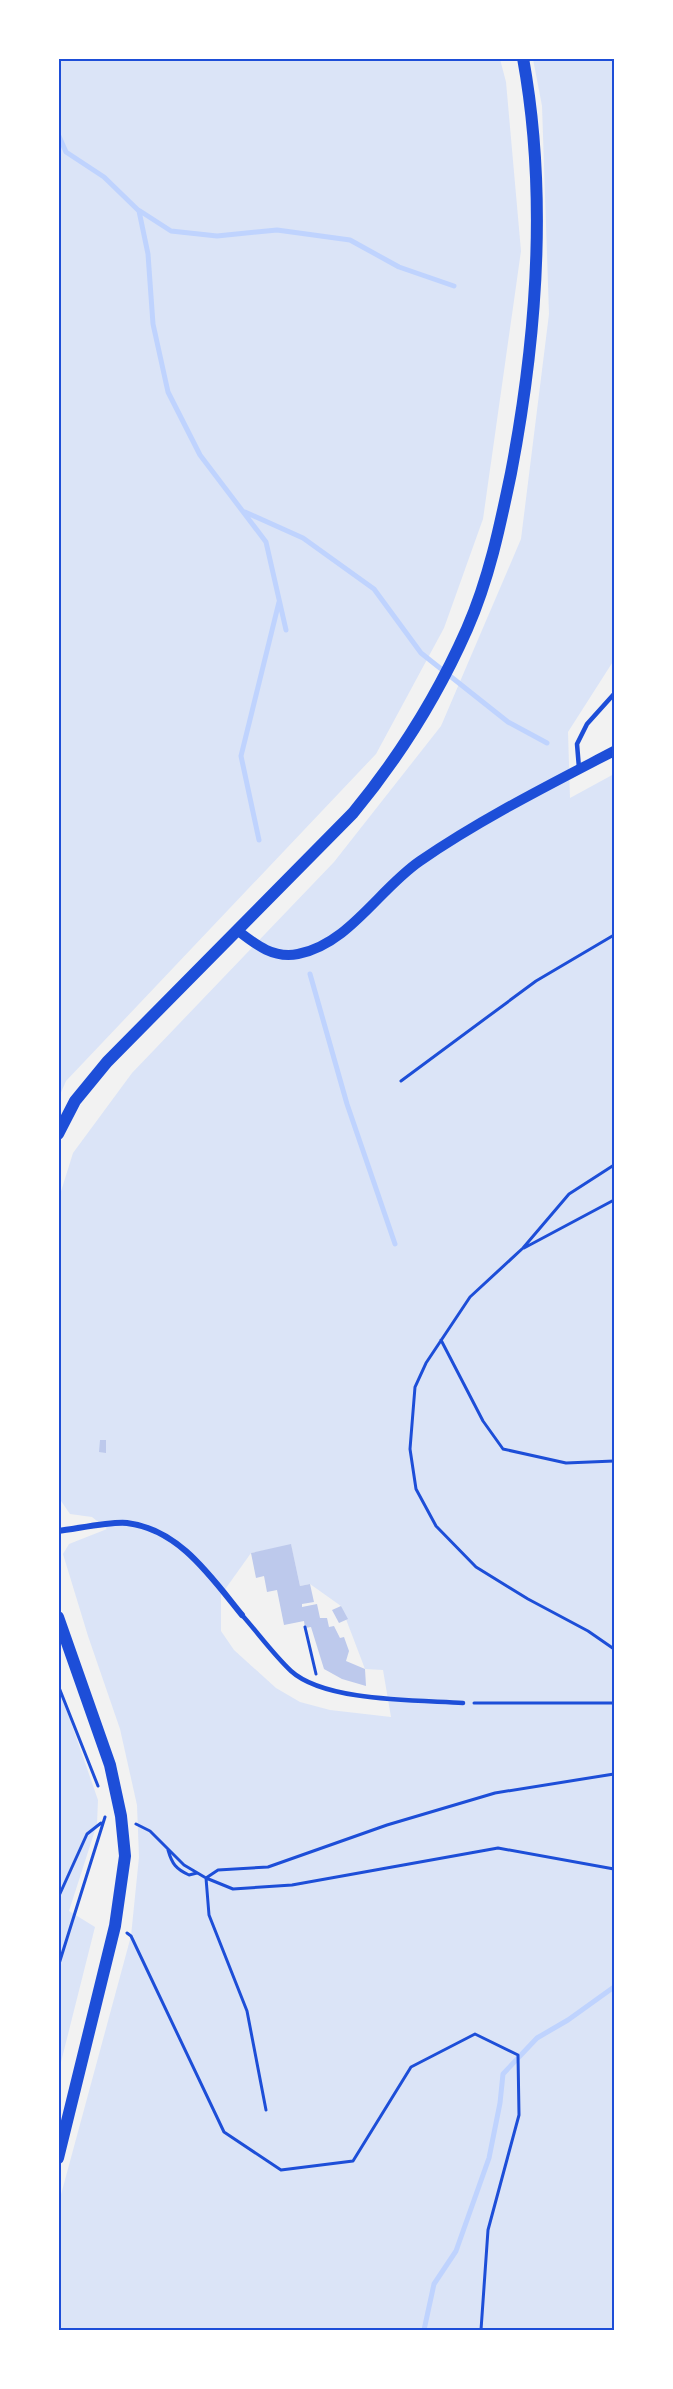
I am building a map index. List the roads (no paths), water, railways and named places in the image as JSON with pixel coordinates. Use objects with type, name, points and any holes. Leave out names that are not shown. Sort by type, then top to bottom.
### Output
[{"type":"main road","points":[[58,1134],[75,1101],[107,1062],[352,813],[378,783],[428,710],[468,628],[498,541],[524,402],[534,307],[537,207],[531,105],[523,58]]},
{"type":"main road","points":[[58,1617],[110,1765],[121,1816],[125,1856],[115,1926],[58,2158]]},
{"type":"street","points":[[237,930],[260,948],[279,955],[297,954],[318,948],[342,933],[417,863],[449,842],[615,751]]},
{"type":"street","points":[[58,1531],[125,1522],[157,1529],[199,1562],[242,1615]]},
{"type":"lane","points":[[579,769],[577,744],[587,724],[615,694]]},
{"type":"lane","points":[[242,1615],[292,1672],[313,1684],[380,1698],[463,1703]]},
{"type":"waterway","points":[[58,134],[66,152],[104,177],[139,211],[148,254],[153,324],[168,392],[200,455],[266,542],[286,630]]},
{"type":"waterway","points":[[140,211],[171,231],[217,236],[277,230],[350,240],[399,267],[454,286]]},
{"type":"waterway","points":[[245,512],[303,538],[374,589],[421,653],[508,722],[547,743]]},
{"type":"waterway","points":[[259,840],[241,756],[279,602]]},
{"type":"waterway","points":[[310,974],[347,1104],[395,1244]]},
{"type":"waterway","points":[[424,2330],[434,2284],[456,2251],[489,2158],[500,2103],[503,2074],[537,2038],[568,2020],[614,1987]]}]
